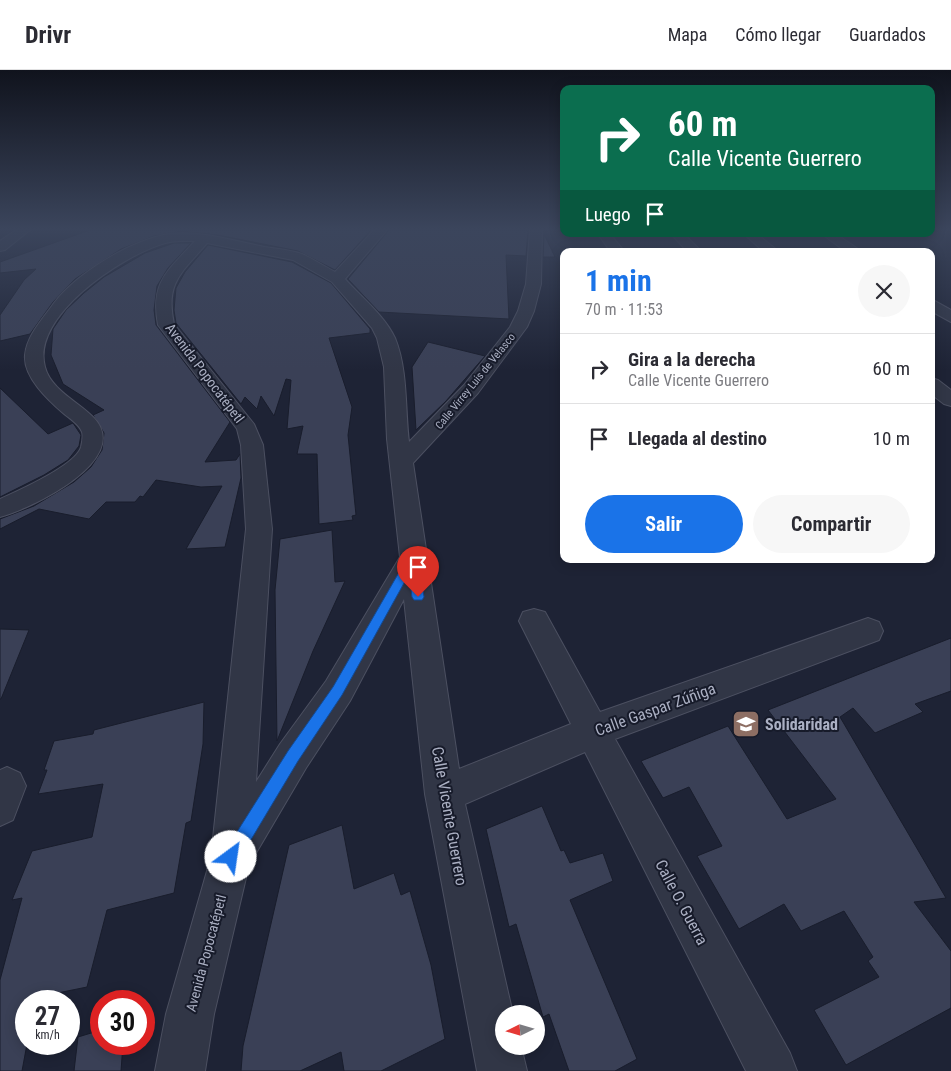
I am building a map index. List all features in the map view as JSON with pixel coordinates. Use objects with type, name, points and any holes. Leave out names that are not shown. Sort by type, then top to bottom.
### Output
[{"type":"street","points":[[0,509],[42,489],[69,472],[83,461],[92,448],[93,433],[87,423],[57,398],[36,369],[34,356],[37,341],[53,313],[65,299],[91,277]]},
{"type":"street","name":"Avenida Popocatépetl","points":[[171,277],[163,296],[166,324],[213,387],[247,428],[252,445],[259,529],[231,857],[190,1014],[180,1071]]},
{"type":"street","points":[[231,857],[293,756],[338,691],[413,558],[398,439],[393,367],[386,338],[379,326],[332,277]]},
{"type":"street","name":"Calle Virrey Luis de Velasco","points":[[402,461],[438,427],[473,387],[514,335],[529,302],[533,277]]},
{"type":"street","points":[[935,304],[951,304]]},
{"type":"street","points":[[935,306],[951,318]]},
{"type":"street","points":[[935,387],[951,400]]},
{"type":"street","name":"Calle Vicente Guerrero","points":[[413,558],[444,794],[502,1071]]},
{"type":"street","name":"Calle O. Guerra","points":[[534,622],[772,1071]]},
{"type":"street","name":"Calle Gaspar Zúñiga","points":[[444,794],[591,732],[868,632]]},
{"type":"building","points":[[28,277],[79,277],[53,302],[30,334],[0,341],[0,315]]},
{"type":"building","points":[[104,277],[163,277],[157,286],[154,310],[156,325],[230,422],[205,462],[236,460],[240,454],[241,478],[225,547],[186,549],[222,486],[201,487],[156,480],[143,497],[140,496],[135,502],[106,502],[89,519],[39,509],[0,529],[0,519],[34,506],[74,482],[91,467],[102,450],[104,433],[93,415],[104,410],[63,384],[51,355],[53,329],[66,310]]},
{"type":"building","points":[[182,277],[319,277],[331,283],[370,329],[370,333],[329,338],[352,407],[348,435],[356,515],[352,516],[353,520],[319,524],[317,454],[297,454],[303,426],[287,429],[291,380],[286,379],[274,416],[261,396],[257,409],[245,397],[241,404],[176,323],[174,310],[176,288]]},
{"type":"building","points":[[350,277],[507,277],[509,319],[379,312],[348,279]]},
{"type":"building","points":[[428,342],[485,356],[446,401],[416,430],[412,367]]},
{"type":"building","points":[[0,388],[48,434],[73,423],[81,435],[79,446],[68,460],[44,475],[0,497]]},
{"type":"building","points":[[332,530],[335,582],[345,581],[313,651],[277,741],[275,590],[280,539]]},
{"type":"building","points":[[0,629],[29,630],[1,699],[0,699]]},
{"type":"building","points":[[951,638],[951,691],[915,704],[923,712],[875,733],[853,708],[840,717],[946,898],[914,902],[951,951],[951,1008],[846,1065],[814,1010],[879,977],[868,961],[873,957],[844,911],[801,931],[784,904],[739,929],[697,856],[722,846],[689,787],[663,798],[641,761],[728,726],[787,819],[836,799],[768,710]]},
{"type":"building","points":[[204,702],[203,744],[191,821],[186,823],[174,893],[107,910],[87,987],[72,990],[15,990],[15,1055],[25,1055],[22,1071],[0,1071],[0,980],[22,898],[12,900],[32,851],[92,837],[103,784],[38,794],[47,770],[44,770],[54,741],[93,734],[94,730]]},
{"type":"building","points":[[542,806],[561,851],[564,850],[570,863],[603,853],[613,881],[570,900],[637,1059],[615,1071],[569,1071],[549,1014],[545,1016],[545,1005],[540,1005],[516,924],[509,927],[486,829]]},
{"type":"building","points":[[342,825],[354,889],[394,873],[401,895],[410,891],[431,965],[445,1039],[381,1071],[344,1071],[341,1052],[300,1071],[241,1071],[243,1046],[289,845]]},
{"type":"building","points":[[90,1033],[90,1055],[122,1055],[121,1071],[74,1071],[76,1055],[80,1055],[80,1036]]},
{"type":"place","name":"Solidaridad","points":[[746,724]]},
{"type":"route","points":[[231,857],[293,756],[338,691],[413,558],[418,597]]}]
